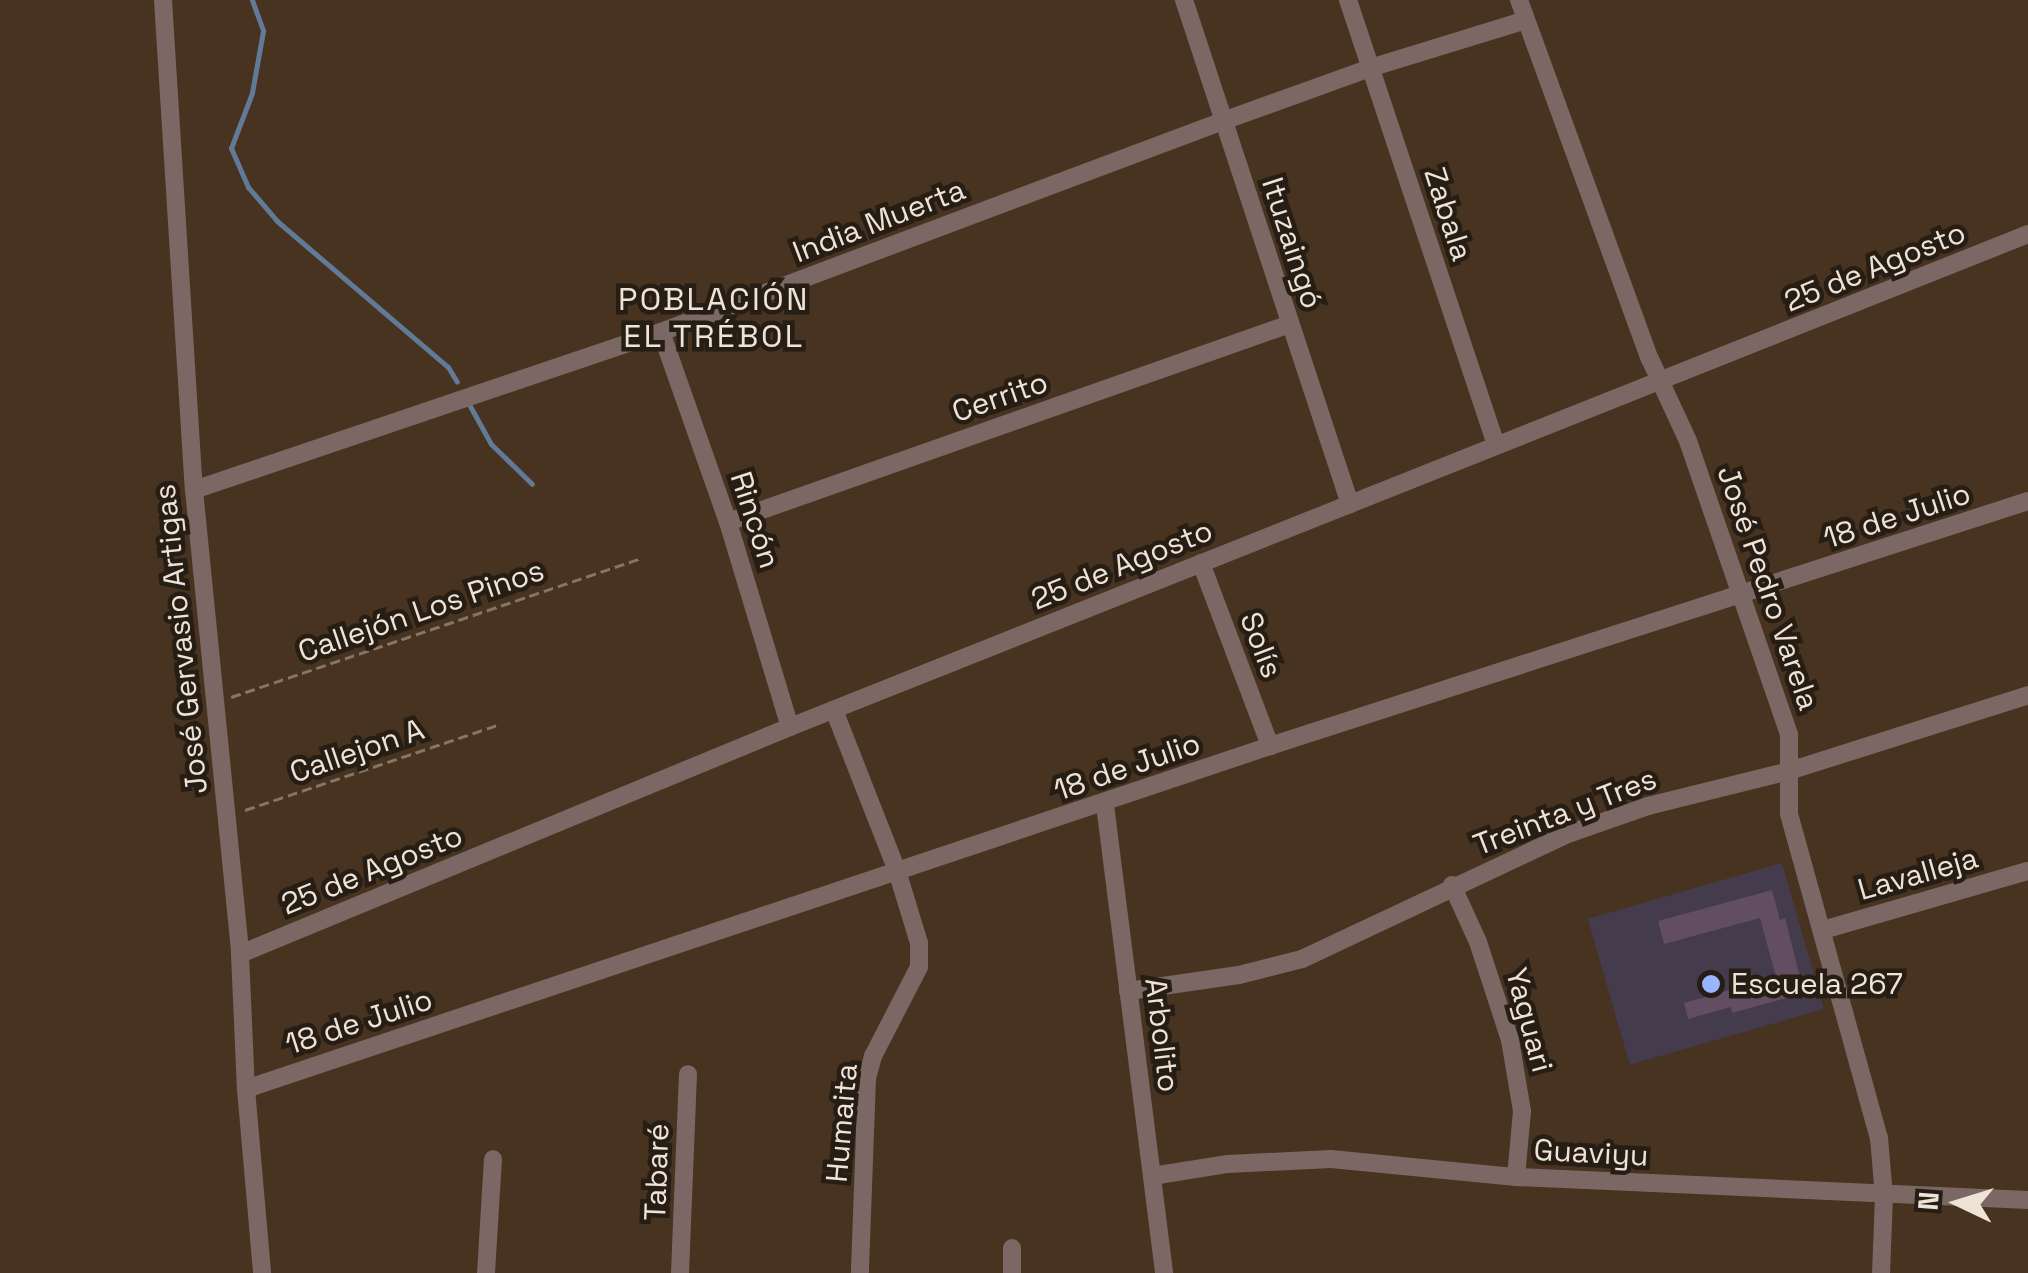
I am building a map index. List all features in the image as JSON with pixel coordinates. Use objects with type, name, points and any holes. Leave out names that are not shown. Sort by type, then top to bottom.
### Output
[{"type":"street","name":"José Gervasio Artigas","points":[[163,0],[194,490],[240,954],[246,1088],[262,1273]]},
{"type":"street","name":"Ituzaingó","points":[[1184,0],[1350,504]]},
{"type":"street","name":"Zabala","points":[[1348,0],[1496,446]]},
{"type":"street","name":"José Pedro Varela","points":[[1519,0],[1662,383],[1688,440],[1790,735],[1788,814],[1873,1109],[1884,1196],[1880,1273]]},
{"type":"street","name":"India Muerta","points":[[194,490],[661,332],[1222,120],[1370,68],[1526,20]]},
{"type":"street","name":"25 de Agosto","points":[[240,954],[790,727],[1662,383],[2028,234]]},
{"type":"street","name":"Cerrito","points":[[728,522],[1290,324]]},
{"type":"street","name":"Rincón","points":[[661,332],[728,522],[790,727]]},
{"type":"street","name":"18 de Julio","points":[[246,1088],[1105,805],[1270,746],[2028,501]]},
{"type":"street","name":"Solís","points":[[1201,563],[1270,746]]},
{"type":"street","name":"Treinta y Tres","points":[[1128,991],[1240,975],[1302,959],[1565,835],[1648,806],[1789,771],[2028,696]]},
{"type":"street","points":[[834,710],[897,872]]},
{"type":"street","name":"Arbolito","points":[[1105,805],[1164,1273]]},
{"type":"street","name":"Lavalleja","points":[[1822,930],[2028,870]]},
{"type":"street","name":"Humaita","points":[[860,1273],[866,1078],[873,1056],[919,967],[919,943],[897,872]]},
{"type":"street","name":"Yaguari","points":[[1452,885],[1478,942],[1510,1040],[1522,1112],[1516,1176]]},
{"type":"street","name":"Tabaré","points":[[680,1273],[688,1074]]},
{"type":"street","points":[[486,1273],[493,1158]]},
{"type":"street","name":"Guaviyu","points":[[1152,1176],[1228,1164],[1331,1159],[1516,1176],[2028,1200]]},
{"type":"street","points":[[1012,1248],[1012,1273]]},
{"type":"path","name":"Callejón Los Pinos","points":[[214,702],[641,558]]},
{"type":"path","name":"Callejon A","points":[[226,816],[500,724]]},
{"type":"shaded area","name":"Escuela 267","points":[[1782,863],[1824,1009],[1630,1065],[1588,919]]},
{"type":"building","points":[[1772,890],[1780,920],[1785,918],[1804,993],[1732,1013],[1731,1007],[1688,1019],[1684,1003],[1776,977],[1760,918],[1664,944],[1658,921]]},
{"type":"waterway","points":[[252,0],[263,31],[252,93],[231,148],[248,187],[277,221],[448,367],[457,382]]},
{"type":"waterway","points":[[470,406],[491,444],[532,484]]},
{"type":"place","name":"Escuela 267","points":[[1711,984]]},
{"type":"district","name":"POBLACIÓN EL TRÉBOL","points":[[714,318]]}]
